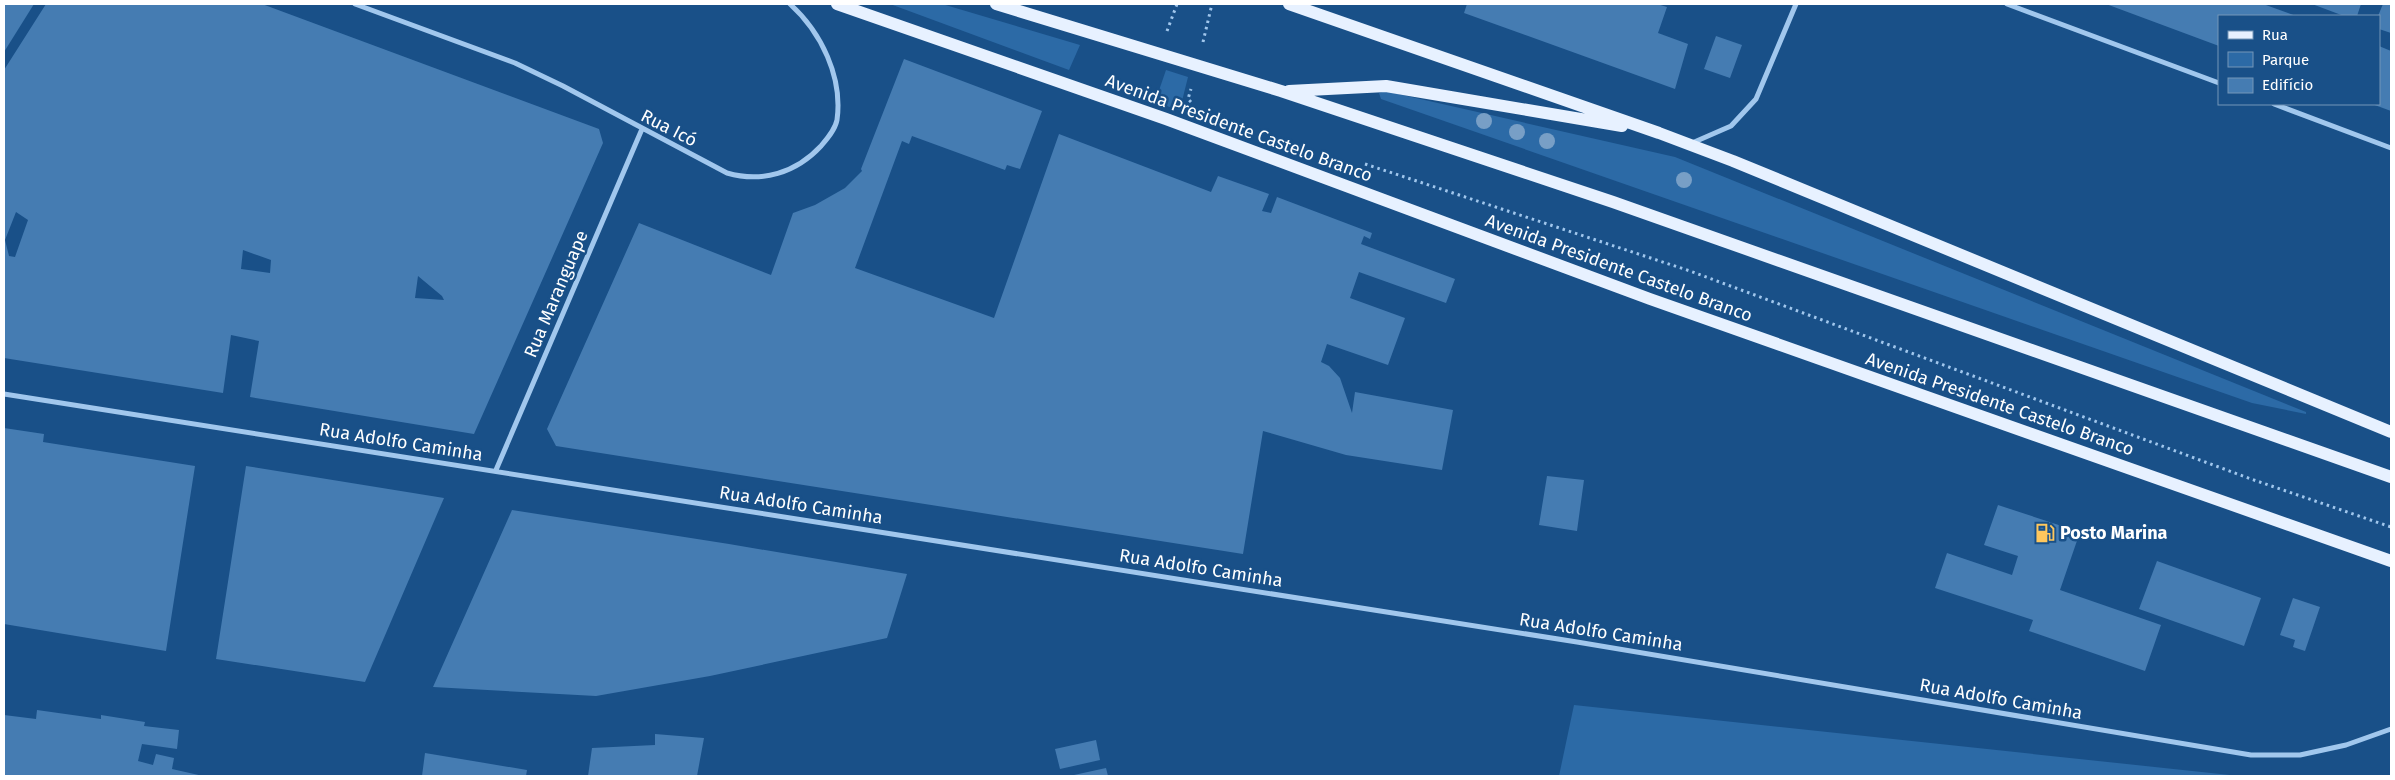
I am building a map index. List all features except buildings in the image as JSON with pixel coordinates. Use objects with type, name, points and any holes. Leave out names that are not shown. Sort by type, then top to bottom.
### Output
[{"type":"main road","name":"Avenida Presidente Castelo Branco","points":[[837,4],[1166,119],[1659,302],[2391,561]]},
{"type":"main road","points":[[996,4],[1281,91],[1613,202],[2391,477]]},
{"type":"main road","points":[[1289,4],[1689,144],[2391,432]]},
{"type":"main road","points":[[1281,91],[1386,86],[1659,133]]},
{"type":"street","name":"Rua Icó","points":[[354,4],[515,63],[563,86],[727,173],[742,178],[768,177],[800,165],[829,138],[837,122],[838,96],[831,70],[817,34],[790,4]]},
{"type":"street","points":[[1689,144],[1730,126],[1756,99],[1796,4]]},
{"type":"street","points":[[2007,4],[2218,83]]},
{"type":"street","points":[[2277,105],[2391,148]]},
{"type":"street","name":"Rua Maranguape","points":[[496,470],[642,129]]},
{"type":"street","name":"Rua Adolfo Caminha","points":[[4,394],[496,470],[1577,642],[2250,755],[2300,755],[2346,745],[2391,729]]},
{"type":"path","points":[[1166,32],[1176,4]]},
{"type":"path","points":[[1197,66],[1212,4]]},
{"type":"path","name":"Avenida Presidente Castelo Branco","points":[[1188,100],[1193,104]]},
{"type":"path","name":"Avenida Presidente Castelo Branco","points":[[1359,162],[1690,271],[2251,480],[2391,527]]},
{"type":"green space","points":[[890,4],[942,4],[1080,45],[1069,70]]},
{"type":"green space","points":[[1166,70],[1188,77],[1182,101],[1188,109],[1187,113],[1155,102]]},
{"type":"green space","points":[[1385,91],[1675,157],[2306,412],[2306,414],[2252,403],[1381,99],[1379,93]]},
{"type":"green space","points":[[1574,705],[2239,776],[1559,776]]},
{"type":"place","name":"Posto Marina","points":[[2045,533]]}]
